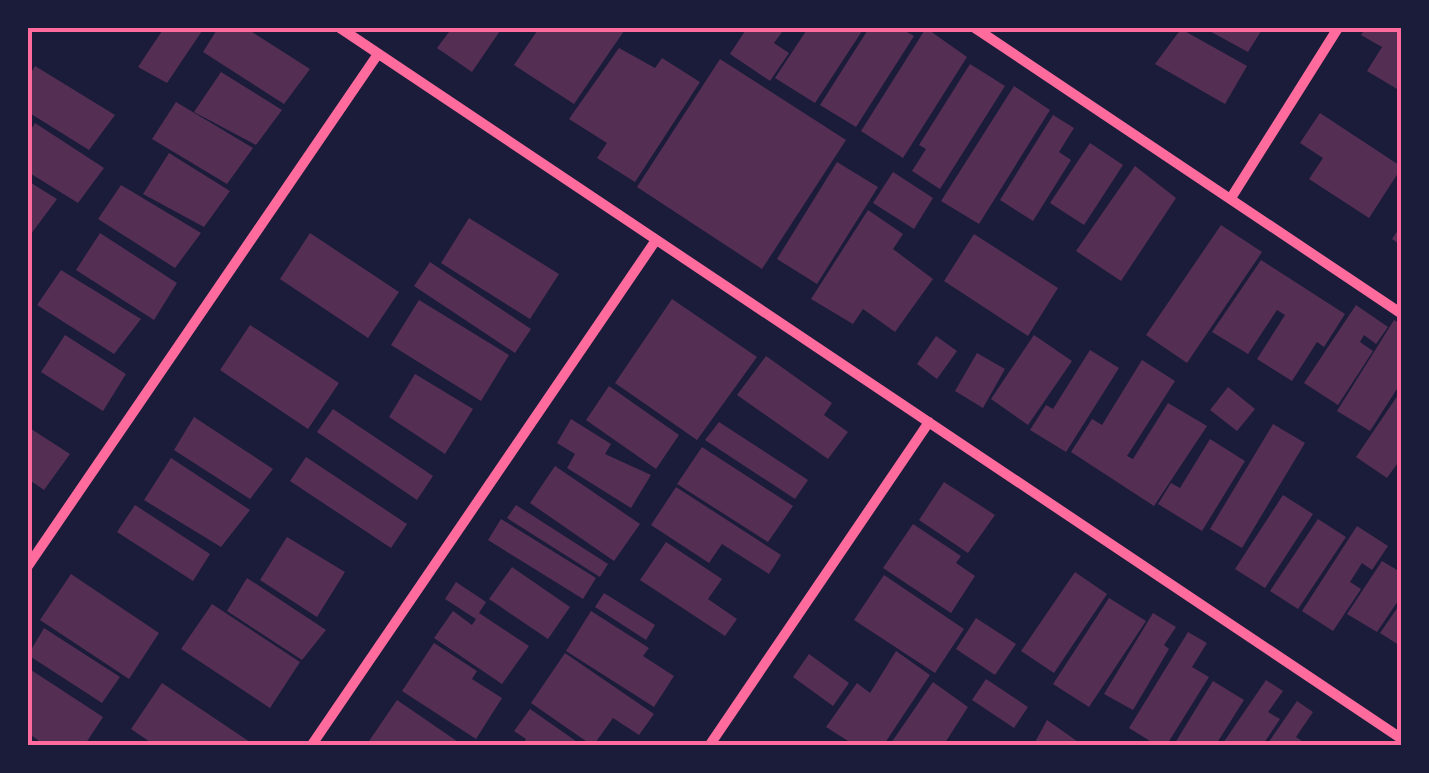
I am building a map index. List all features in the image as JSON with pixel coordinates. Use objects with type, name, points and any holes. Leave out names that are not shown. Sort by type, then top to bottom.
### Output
[{"type":"street","points":[[340,28],[1402,738]]},
{"type":"street","points":[[976,28],[1402,314]]},
{"type":"street","points":[[1231,198],[1338,28]]},
{"type":"street","points":[[28,566],[378,54]]},
{"type":"street","points":[[311,746],[656,240]]},
{"type":"street","points":[[713,744],[929,422]]},
{"type":"building","points":[[164,28],[204,28],[167,83],[138,67]]},
{"type":"building","points":[[218,28],[246,28],[310,69],[284,104],[203,52]]},
{"type":"building","points":[[452,28],[502,28],[472,72],[437,48]]},
{"type":"building","points":[[539,28],[626,28],[574,104],[514,65]]},
{"type":"building","points":[[747,28],[785,28],[774,43],[789,53],[770,81],[730,54]]},
{"type":"building","points":[[808,28],[864,28],[815,103],[775,78]]},
{"type":"building","points":[[869,28],[900,28],[914,36],[856,127],[820,105]]},
{"type":"building","points":[[926,28],[967,57],[903,158],[861,131]]},
{"type":"building","points":[[1204,28],[1263,28],[1248,52]]},
{"type":"building","points":[[1366,28],[1402,28],[1402,92],[1367,71],[1382,47],[1361,35]]},
{"type":"building","points":[[1181,29],[1247,66],[1225,104],[1155,64]]},
{"type":"building","points":[[619,48],[655,68],[662,58],[700,82],[635,182],[597,158],[607,143],[569,119]]},
{"type":"building","points":[[720,59],[846,140],[762,269],[637,187]]},
{"type":"building","points":[[970,64],[1005,86],[940,189],[912,171],[926,149],[919,145]]},
{"type":"building","points":[[35,66],[115,115],[89,150],[28,112],[28,78]]},
{"type":"building","points":[[221,72],[282,110],[256,145],[194,112]]},
{"type":"building","points":[[1014,86],[1050,110],[979,224],[941,201]]},
{"type":"building","points":[[176,102],[253,148],[227,184],[152,139]]},
{"type":"building","points":[[1320,113],[1402,167],[1369,218],[1309,179],[1323,158],[1300,143]]},
{"type":"building","points":[[1053,115],[1074,128],[1059,152],[1071,160],[1033,221],[1000,200]]},
{"type":"building","points":[[35,123],[104,168],[78,203],[28,172],[28,134]]},
{"type":"building","points":[[1090,143],[1123,165],[1084,225],[1050,203]]},
{"type":"building","points":[[169,153],[230,191],[204,227],[143,194]]},
{"type":"building","points":[[837,162],[878,187],[817,284],[777,259]]},
{"type":"building","points":[[1135,166],[1176,198],[1121,281],[1076,251]]},
{"type":"building","points":[[893,172],[933,198],[914,229],[873,203]]},
{"type":"building","points":[[28,181],[57,199],[31,234],[28,232]]},
{"type":"building","points":[[121,185],[201,233],[175,268],[98,219]]},
{"type":"building","points":[[868,210],[903,234],[893,249],[933,279],[895,332],[863,309],[853,324],[811,299]]},
{"type":"building","points":[[469,218],[559,274],[530,319],[441,263]]},
{"type":"building","points":[[1402,224],[1402,246],[1392,239]]},
{"type":"building","points":[[1221,225],[1262,252],[1187,363],[1146,335]]},
{"type":"building","points":[[100,233],[177,283],[154,320],[76,270]]},
{"type":"building","points":[[310,233],[399,292],[368,338],[280,279]]},
{"type":"building","points":[[974,234],[1058,288],[1028,336],[944,281]]},
{"type":"building","points":[[1261,260],[1345,314],[1324,347],[1317,342],[1292,381],[1257,359],[1285,315],[1277,310],[1248,354],[1212,332]]},
{"type":"building","points":[[430,262],[531,329],[515,353],[414,286]]},
{"type":"building","points":[[61,270],[141,319],[114,354],[37,305]]},
{"type":"building","points":[[672,299],[757,357],[697,440],[615,383]]},
{"type":"building","points":[[419,300],[509,355],[481,401],[391,345]]},
{"type":"building","points":[[1356,305],[1388,327],[1376,344],[1364,335],[1360,342],[1373,351],[1338,405],[1304,383]]},
{"type":"building","points":[[1394,320],[1402,325],[1402,381],[1370,431],[1337,411]]},
{"type":"building","points":[[250,325],[339,383],[308,429],[220,370]]},
{"type":"building","points":[[65,335],[126,374],[103,411],[41,372]]},
{"type":"building","points":[[1034,335],[1072,361],[1028,425],[991,399]]},
{"type":"building","points":[[936,336],[957,351],[937,379],[917,364]]},
{"type":"building","points":[[1090,350],[1119,368],[1066,452],[1030,430],[1046,405],[1053,409]]},
{"type":"building","points":[[977,353],[1005,369],[983,408],[955,391]]},
{"type":"building","points":[[766,356],[832,403],[824,415],[848,432],[828,459],[737,395]]},
{"type":"building","points":[[1142,360],[1175,381],[1127,456],[1133,459],[1168,403],[1207,426],[1154,506],[1071,452],[1092,419],[1102,425]]},
{"type":"building","points":[[415,374],[473,409],[445,454],[389,417]]},
{"type":"building","points":[[609,386],[679,435],[656,469],[586,420]]},
{"type":"building","points":[[1228,387],[1255,409],[1237,431],[1210,410]]},
{"type":"building","points":[[1402,389],[1402,457],[1387,478],[1356,457]]},
{"type":"building","points":[[333,409],[433,476],[417,500],[317,432]]},
{"type":"building","points":[[194,417],[273,469],[250,499],[174,450]]},
{"type":"building","points":[[571,419],[611,444],[605,454],[651,475],[631,508],[567,468],[575,454],[557,443]]},
{"type":"building","points":[[719,422],[808,480],[795,499],[705,440]]},
{"type":"building","points":[[1273,424],[1305,443],[1242,548],[1210,529]]},
{"type":"building","points":[[28,427],[70,454],[44,490],[28,479]]},
{"type":"building","points":[[1210,439],[1245,461],[1202,531],[1158,504],[1171,483],[1180,488]]},
{"type":"building","points":[[702,447],[793,506],[768,542],[677,484]]},
{"type":"building","points":[[306,457],[407,524],[391,548],[290,481]]},
{"type":"building","points":[[171,458],[250,510],[221,547],[144,500]]},
{"type":"building","points":[[555,466],[640,524],[614,561],[530,503]]},
{"type":"building","points":[[944,482],[995,515],[968,553],[919,520]]},
{"type":"building","points":[[676,487],[781,555],[769,574],[722,544],[709,563],[651,525]]},
{"type":"building","points":[[1283,495],[1313,514],[1265,588],[1235,569]]},
{"type":"building","points":[[135,505],[210,554],[193,581],[117,532]]},
{"type":"building","points":[[516,505],[608,564],[600,577],[507,518]]},
{"type":"building","points":[[501,519],[596,578],[583,599],[488,540]]},
{"type":"building","points":[[1318,519],[1346,537],[1298,609],[1270,591]]},
{"type":"building","points":[[913,524],[961,556],[956,563],[975,576],[951,613],[883,568]]},
{"type":"building","points":[[1357,526],[1388,546],[1372,570],[1362,563],[1350,582],[1361,589],[1333,631],[1302,611]]},
{"type":"building","points":[[287,537],[345,572],[317,617],[260,580]]},
{"type":"building","points":[[666,542],[722,579],[708,599],[737,619],[725,636],[640,580]]},
{"type":"building","points":[[1382,561],[1402,573],[1402,595],[1377,632],[1347,614]]},
{"type":"building","points":[[512,567],[570,607],[548,639],[489,599]]},
{"type":"building","points":[[1075,572],[1107,594],[1054,673],[1021,651]]},
{"type":"building","points":[[71,574],[159,633],[129,679],[40,620]]},
{"type":"building","points":[[884,575],[964,629],[935,673],[854,620]]},
{"type":"building","points":[[247,578],[326,630],[302,660],[227,611]]},
{"type":"building","points":[[456,582],[486,602],[479,613],[529,646],[502,684],[434,638],[453,611],[472,625],[476,619],[445,599]]},
{"type":"building","points":[[604,593],[655,625],[646,640],[595,607]]},
{"type":"building","points":[[1109,598],[1146,621],[1089,707],[1053,684]]},
{"type":"building","points":[[1402,601],[1402,647],[1380,633]]},
{"type":"building","points":[[212,604],[300,662],[270,708],[181,649]]},
{"type":"building","points":[[591,611],[649,648],[643,656],[674,676],[654,707],[566,651]]},
{"type":"building","points":[[1153,613],[1176,627],[1164,645],[1169,649],[1133,710],[1104,694]]},
{"type":"building","points":[[976,618],[1016,644],[995,675],[956,649]]},
{"type":"building","points":[[44,628],[120,677],[102,703],[28,655]]},
{"type":"building","points":[[1188,632],[1207,643],[1192,667],[1209,677],[1166,746],[1158,746],[1129,728]]},
{"type":"building","points":[[434,643],[477,671],[472,679],[502,698],[476,739],[402,691]]},
{"type":"building","points":[[896,651],[930,675],[883,746],[856,746],[826,727],[857,683],[870,693]]},
{"type":"building","points":[[565,653],[654,714],[639,735],[613,718],[593,746],[531,703]]},
{"type":"building","points":[[809,654],[849,683],[833,706],[793,677]]},
{"type":"building","points":[[28,668],[103,717],[84,746],[46,746],[28,733]]},
{"type":"building","points":[[986,679],[1028,707],[1014,728],[972,700]]},
{"type":"building","points":[[1266,680],[1283,691],[1268,712],[1280,719],[1262,746],[1221,746]]},
{"type":"building","points":[[1213,681],[1244,700],[1215,746],[1179,746],[1175,743]]},
{"type":"building","points":[[933,682],[968,707],[943,746],[889,746]]},
{"type":"building","points":[[162,683],[250,742],[248,746],[156,746],[131,729]]},
{"type":"building","points":[[397,700],[464,746],[367,744]]},
{"type":"building","points":[[1297,701],[1313,712],[1296,737],[1309,746],[1266,746]]},
{"type":"building","points":[[530,709],[583,746],[522,746],[526,739],[514,731]]},
{"type":"building","points":[[1047,720],[1084,746],[1033,746]]}]
